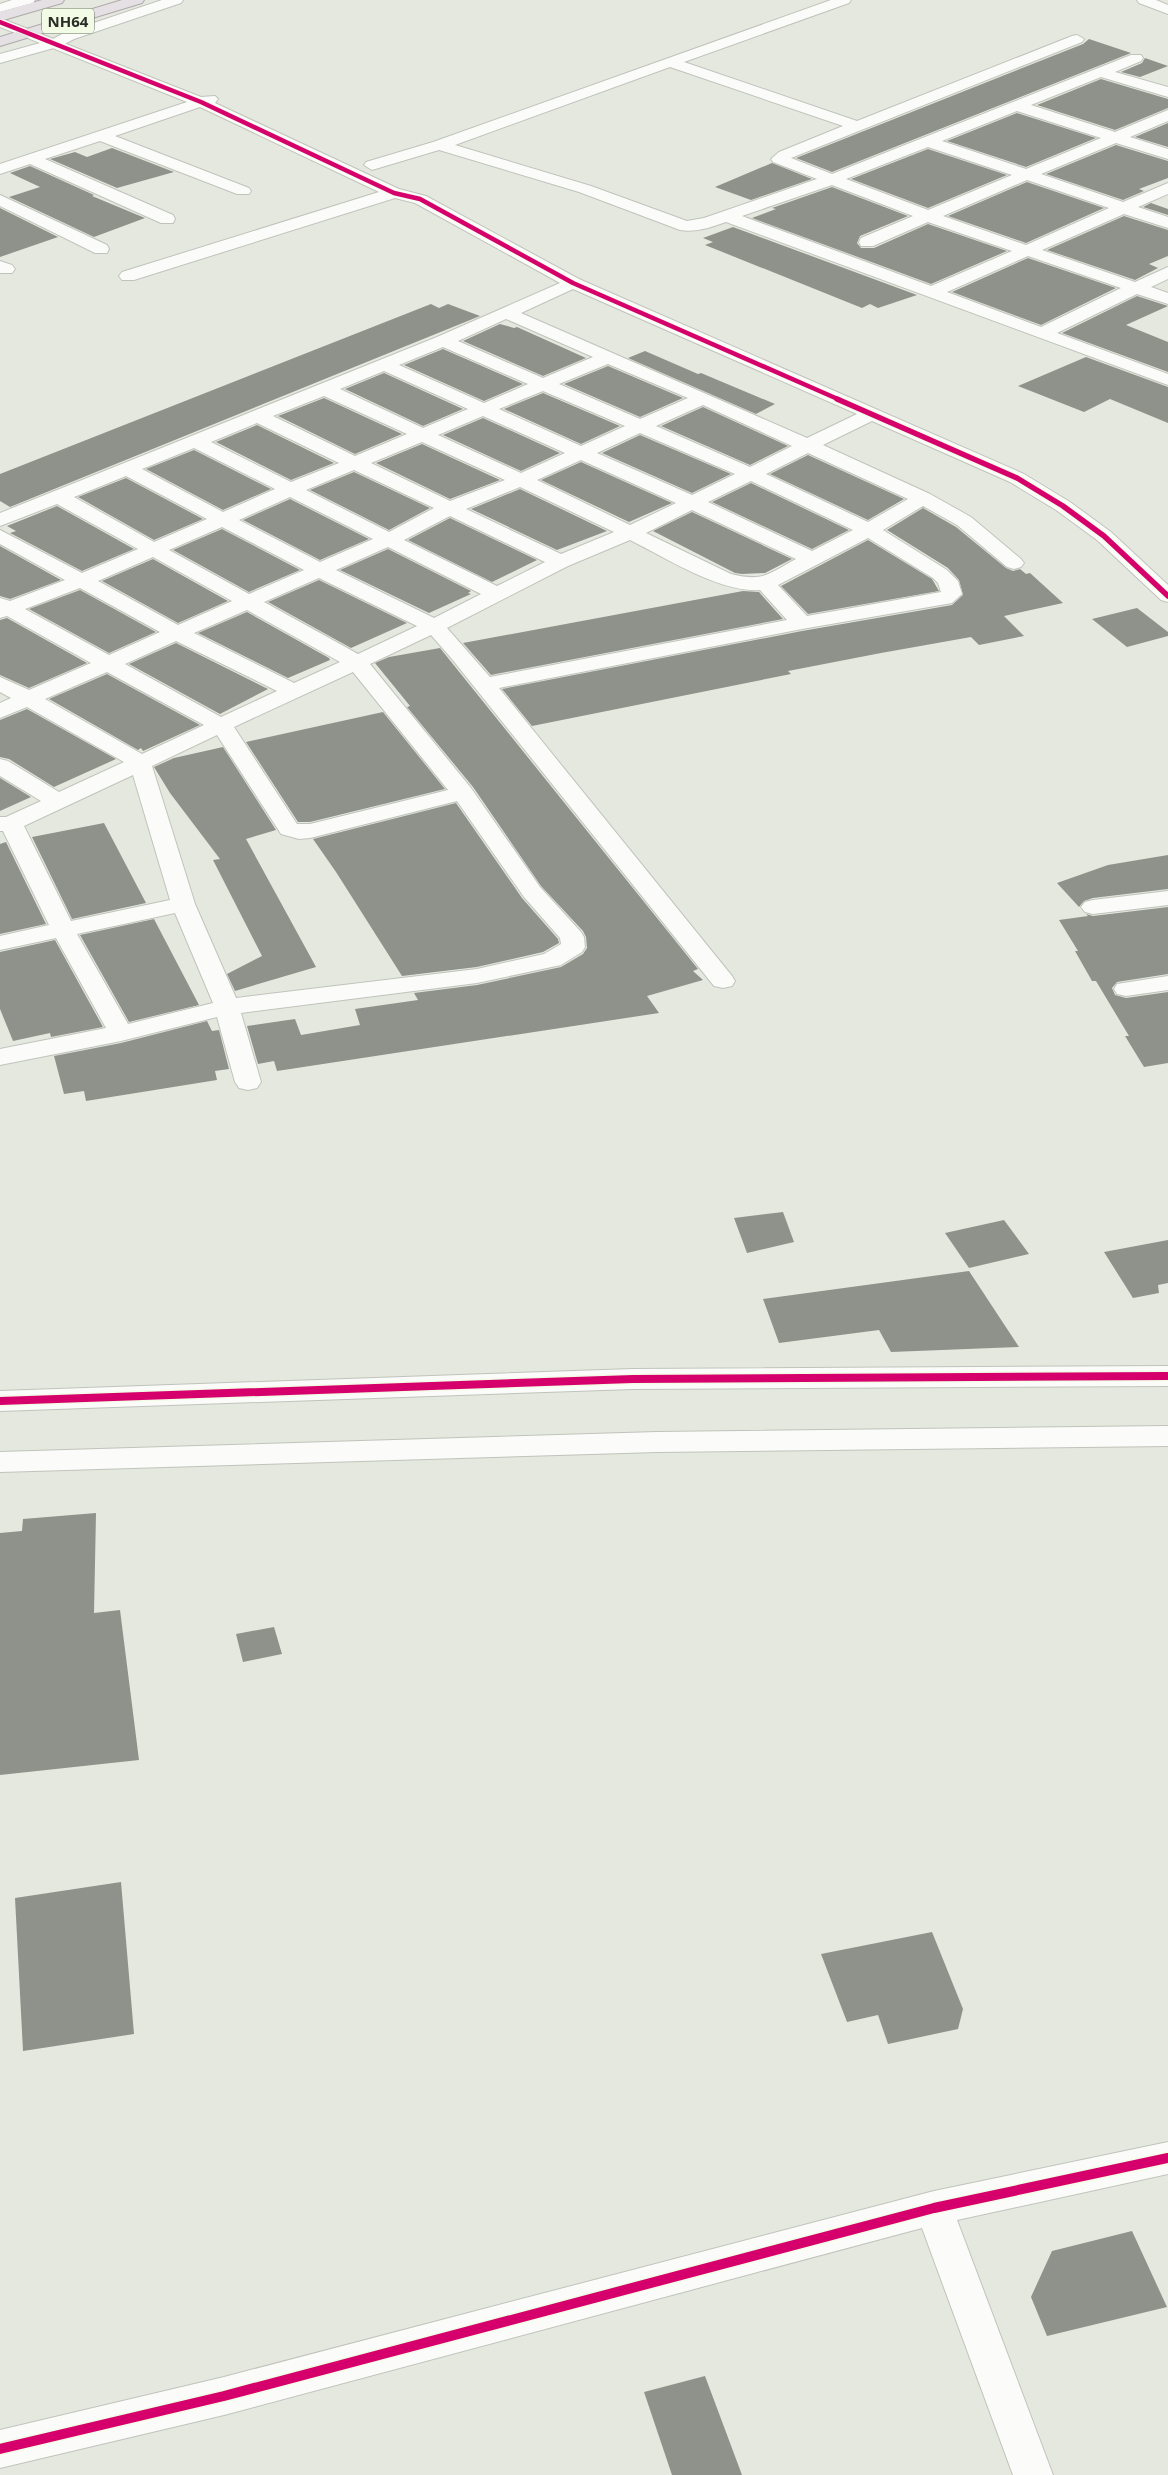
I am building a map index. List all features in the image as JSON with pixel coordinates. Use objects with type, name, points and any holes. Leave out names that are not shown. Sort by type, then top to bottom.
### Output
[{"type":"highway","name":"NH64","points":[[2,16],[58,0]]},
{"type":"highway","name":"NH64","points":[[0,42],[137,0]]},
{"type":"street","points":[[2,16],[28,0]]},
{"type":"street","points":[[0,59],[176,0]]},
{"type":"street","points":[[844,0],[439,145],[366,162],[420,199],[573,282],[1017,478],[1063,506],[1104,536],[1168,596]]},
{"type":"street","points":[[1144,0],[1168,10]]},
{"type":"street","points":[[2,16],[44,28],[62,39],[201,102],[394,181]]},
{"type":"street","points":[[2,16],[29,33],[62,39],[218,96],[333,147]]},
{"type":"street","points":[[1077,39],[784,155],[779,159],[928,216],[1168,299]]},
{"type":"street","points":[[439,145],[585,189],[686,226],[707,223],[833,179],[1136,58]]},
{"type":"street","points":[[668,62],[857,126]]},
{"type":"street","points":[[1100,72],[1168,92]]},
{"type":"street","points":[[0,168],[102,136],[218,96]]},
{"type":"street","points":[[1018,106],[1168,154]]},
{"type":"street","points":[[867,242],[1168,115]]},
{"type":"street","points":[[102,136],[243,191]]},
{"type":"street","points":[[927,141],[1168,223]]},
{"type":"street","points":[[32,159],[167,219]]},
{"type":"street","points":[[128,276],[394,181]]},
{"type":"street","points":[[931,293],[1168,188]]},
{"type":"street","points":[[0,200],[101,249]]},
{"type":"street","points":[[725,216],[1168,380]]},
{"type":"street","points":[[1043,333],[1168,272]]},
{"type":"street","points":[[0,520],[124,468],[443,341],[573,282]]},
{"type":"street","points":[[506,312],[703,398],[923,498],[964,521],[1014,563]]},
{"type":"street","points":[[443,341],[751,474],[869,530],[940,574],[948,581],[952,594],[945,599],[802,624],[483,685]]},
{"type":"street","points":[[2,608],[81,581],[353,463],[609,357]]},
{"type":"street","points":[[382,364],[693,503],[812,559]]},
{"type":"street","points":[[324,388],[632,532],[724,578],[749,584],[765,583],[869,530],[923,498]]},
{"type":"street","points":[[0,711],[108,665],[318,569],[390,539],[448,509],[522,480],[579,452],[703,398]]},
{"type":"street","points":[[121,1033],[6,823],[222,726],[434,626],[561,562],[632,532],[693,503],[872,414]]},
{"type":"street","points":[[257,416],[561,562]]},
{"type":"street","points":[[195,440],[496,594]]},
{"type":"street","points":[[124,468],[318,569],[434,626],[460,654],[483,685],[723,981]]},
{"type":"street","points":[[2,1050],[121,1033],[228,1007],[477,976],[552,960],[573,947],[572,937],[532,892],[463,793],[357,662],[57,496]]},
{"type":"street","points":[[0,536],[177,633],[293,691]]},
{"type":"street","points":[[765,583],[802,624]]},
{"type":"street","points":[[2,608],[222,726],[289,829],[299,832],[463,793]]},
{"type":"street","points":[[0,683],[140,762],[183,904],[228,1007],[248,1082]]},
{"type":"street","points":[[0,766],[57,801]]},
{"type":"street","points":[[1093,907],[1168,898]]},
{"type":"street","points":[[0,943],[183,904]]},
{"type":"street","points":[[1126,989],[1168,983]]},
{"type":"street","points":[[0,1401],[633,1379],[1168,1376]]},
{"type":"street","points":[[0,1462],[657,1442],[1168,1436]]},
{"type":"street","points":[[0,2449],[224,2396],[934,2208],[1168,2158]]},
{"type":"street","points":[[934,2208],[1033,2475]]},
{"type":"building","points":[[1089,39],[1131,53],[832,172],[796,158],[1083,44]]},
{"type":"building","points":[[1145,58],[1168,66],[1140,77],[1121,72],[1142,63]]},
{"type":"building","points":[[1101,79],[1168,99],[1168,108],[1115,130],[1037,105]]},
{"type":"building","points":[[1017,113],[1096,138],[1026,167],[947,141]]},
{"type":"building","points":[[1168,123],[1168,147],[1135,137]]},
{"type":"building","points":[[1116,145],[1168,161],[1168,178],[1139,189],[1144,191],[1123,200],[1046,174]]},
{"type":"building","points":[[112,148],[174,172],[117,188],[50,159],[75,152],[87,157]]},
{"type":"building","points":[[928,149],[1007,175],[928,208],[851,179]]},
{"type":"building","points":[[772,163],[812,179],[751,200],[715,187]]},
{"type":"building","points":[[30,166],[94,195],[92,196],[145,218],[94,237],[9,197],[40,187],[10,173]]},
{"type":"building","points":[[1027,182],[1104,208],[1026,243],[948,216]]},
{"type":"building","points":[[832,187],[908,216],[860,236],[857,243],[861,248],[874,248],[928,224],[1007,251],[931,284],[752,218],[776,209],[772,208]]},
{"type":"building","points":[[1151,203],[1168,209],[1168,215],[1143,207]]},
{"type":"building","points":[[0,208],[58,237],[0,257]]},
{"type":"building","points":[[1124,216],[1168,230],[1168,256],[1149,264],[1158,268],[1135,280],[1047,250]]},
{"type":"building","points":[[733,227],[917,295],[878,308],[870,304],[862,308],[705,245],[713,242],[703,238]]},
{"type":"building","points":[[1028,258],[1116,288],[1041,325],[952,292]]},
{"type":"building","points":[[1137,296],[1168,306],[1126,325],[1168,342],[1168,372],[1062,333]]},
{"type":"building","points":[[431,304],[439,308],[448,304],[480,316],[10,507],[0,501],[0,474]]},
{"type":"building","points":[[500,324],[514,328],[517,327],[586,358],[543,376],[463,341]]},
{"type":"building","points":[[443,349],[523,384],[484,401],[404,365]]},
{"type":"building","points":[[645,351],[775,404],[756,414],[628,358]]},
{"type":"building","points":[[1086,357],[1168,387],[1168,423],[1110,399],[1084,412],[1018,386]]},
{"type":"building","points":[[608,366],[683,398],[640,417],[564,384]]},
{"type":"building","points":[[384,373],[463,409],[423,426],[345,389]]},
{"type":"building","points":[[543,393],[620,426],[581,444],[504,409]]},
{"type":"building","points":[[324,398],[402,434],[355,454],[278,416]]},
{"type":"building","points":[[703,407],[788,446],[750,465],[661,426]]},
{"type":"building","points":[[483,418],[560,453],[521,471],[443,435]]},
{"type":"building","points":[[257,425],[334,463],[291,480],[216,442]]},
{"type":"building","points":[[640,435],[731,474],[692,493],[602,453]]},
{"type":"building","points":[[422,444],[500,480],[450,499],[376,463]]},
{"type":"building","points":[[194,450],[271,489],[223,510],[146,469]]},
{"type":"building","points":[[808,455],[904,499],[868,520],[770,474]]},
{"type":"building","points":[[581,462],[672,503],[629,522],[541,480]]},
{"type":"building","points":[[354,472],[430,508],[389,530],[310,490]]},
{"type":"building","points":[[126,478],[203,519],[154,540],[78,497]]},
{"type":"building","points":[[751,483],[849,530],[812,549],[712,502]]},
{"type":"building","points":[[520,489],[607,531],[557,550],[471,509]]},
{"type":"building","points":[[290,499],[369,539],[320,560],[243,520]]},
{"type":"building","points":[[57,506],[134,549],[82,571],[10,533],[16,531],[7,526]]},
{"type":"building","points":[[923,508],[956,527],[1006,568],[1013,571],[1020,569],[1026,574],[1030,573],[1063,603],[1004,616],[1024,636],[979,645],[971,637],[881,653],[788,671],[791,674],[532,726],[502,689],[802,631],[952,605],[963,595],[959,580],[948,568],[887,530]]},
{"type":"building","points":[[692,512],[792,559],[765,573],[735,573],[653,531]]},
{"type":"building","points":[[450,518],[537,560],[492,582],[408,540]]},
{"type":"building","points":[[222,529],[300,570],[249,592],[173,550]]},
{"type":"building","points":[[868,540],[932,579],[939,591],[808,614],[781,586]]},
{"type":"building","points":[[0,546],[61,580],[10,599],[0,596]]},
{"type":"building","points":[[388,549],[471,591],[468,593],[471,594],[429,613],[340,570]]},
{"type":"building","points":[[153,559],[228,601],[178,623],[102,581]]},
{"type":"building","points":[[319,580],[407,623],[351,648],[268,602]]},
{"type":"building","points":[[80,590],[156,632],[109,653],[29,609]]},
{"type":"building","points":[[743,591],[759,592],[783,619],[491,675],[463,643]]},
{"type":"building","points":[[1137,608],[1168,632],[1168,636],[1127,647],[1092,619]]},
{"type":"building","points":[[247,612],[330,660],[288,678],[198,633]]},
{"type":"building","points":[[7,618],[87,663],[29,688],[0,675],[0,620]]},
{"type":"building","points":[[176,643],[268,689],[220,714],[129,664]]},
{"type":"building","points":[[440,648],[698,969],[693,971],[703,980],[647,996],[659,1013],[277,1071],[274,1061],[258,1064],[247,1026],[295,1019],[301,1035],[360,1025],[355,1009],[418,1000],[414,993],[477,985],[561,967],[583,954],[587,948],[586,937],[583,931],[541,886],[473,787],[407,707],[410,706],[375,663],[389,657]]},
{"type":"building","points":[[107,674],[200,725],[143,751],[141,748],[138,750],[49,699]]},
{"type":"building","points":[[27,709],[116,759],[54,787],[9,759],[0,757],[0,720]]},
{"type":"building","points":[[383,712],[445,789],[310,822],[298,822],[246,742]]},
{"type":"building","points":[[223,747],[276,830],[246,839],[316,967],[235,991],[227,974],[262,956],[213,860],[220,859],[170,793],[154,767],[174,758]]},
{"type":"building","points":[[0,778],[31,797],[0,811]]},
{"type":"building","points":[[456,803],[522,898],[558,939],[559,943],[543,952],[477,967],[402,976],[313,839]]},
{"type":"building","points":[[104,823],[146,903],[72,919],[32,837]]},
{"type":"building","points":[[6,842],[46,924],[0,934],[0,844]]},
{"type":"building","points":[[1168,855],[1168,889],[1093,898],[1084,901],[1079,907],[1057,883],[1108,865]]},
{"type":"building","points":[[1168,907],[1168,974],[1117,982],[1112,988],[1115,995],[1126,998],[1168,992],[1168,1063],[1144,1067],[1125,1036],[1129,1036],[1096,981],[1092,981],[1075,951],[1078,951],[1059,920],[1088,916],[1086,914],[1093,916]]},
{"type":"building","points":[[154,919],[199,1005],[129,1022],[80,935]]},
{"type":"building","points":[[55,940],[103,1027],[51,1037],[50,1033],[13,1041],[0,1009],[0,952]]},
{"type":"building","points":[[207,1021],[212,1031],[219,1030],[229,1069],[215,1071],[217,1080],[86,1101],[84,1091],[64,1094],[54,1056],[121,1043]]},
{"type":"building","points":[[783,1212],[794,1242],[747,1253],[734,1218]]},
{"type":"building","points":[[1004,1220],[1029,1254],[969,1268],[945,1233]]},
{"type":"building","points":[[1168,1240],[1168,1283],[1158,1285],[1159,1293],[1133,1298],[1104,1252]]},
{"type":"building","points":[[969,1271],[1019,1347],[891,1352],[879,1330],[779,1343],[763,1299]]},
{"type":"building","points":[[96,1513],[94,1613],[120,1610],[139,1760],[0,1775],[0,1533],[22,1531],[23,1519]]},
{"type":"building","points":[[274,1627],[282,1654],[243,1662],[236,1634]]},
{"type":"building","points":[[121,1882],[134,2034],[23,2051],[15,1898]]},
{"type":"building","points":[[932,1932],[963,2009],[958,2029],[888,2044],[878,2015],[847,2022],[821,1954]]},
{"type":"building","points":[[1132,2231],[1167,2307],[1047,2336],[1031,2297],[1052,2251]]},
{"type":"building","points":[[705,2376],[742,2475],[672,2475],[644,2392]]},
{"type":"cycle path","points":[[0,22],[201,102],[394,193],[420,199],[573,283],[1017,478],[1063,506],[1104,536],[1168,596]]},
{"type":"cycle path","points":[[0,1401],[633,1379],[1168,1376]]},
{"type":"cycle path","points":[[0,2449],[224,2396],[934,2208],[1168,2158]]}]
